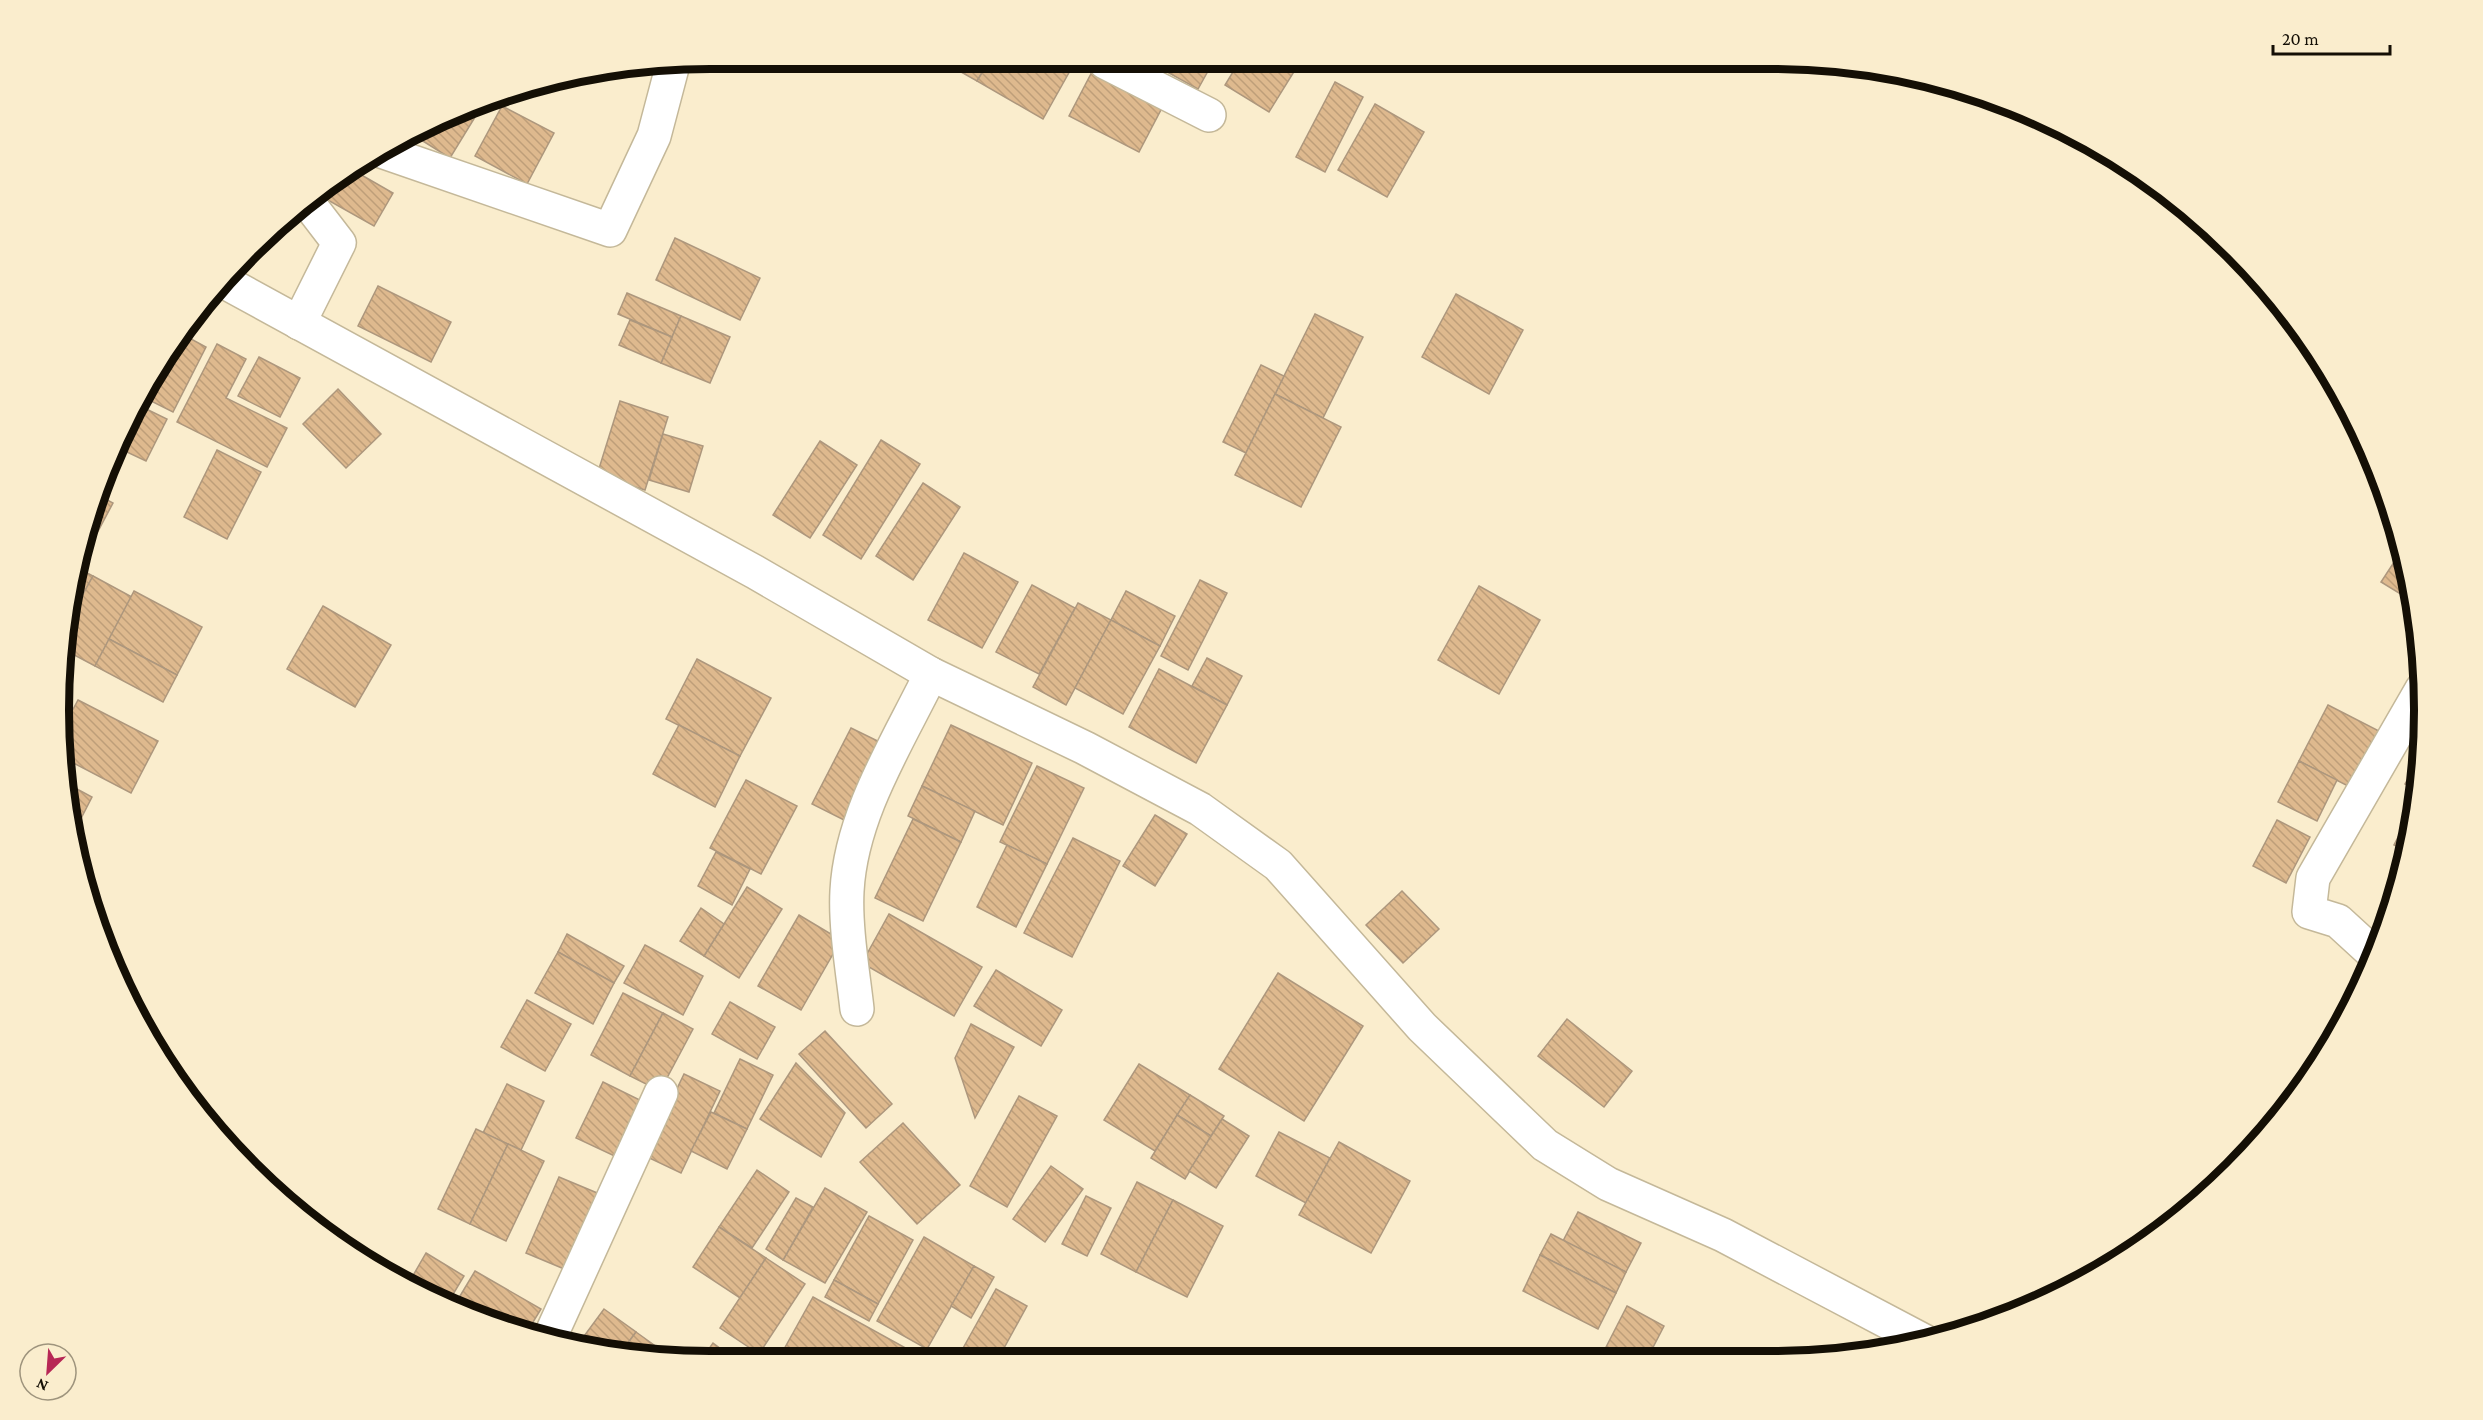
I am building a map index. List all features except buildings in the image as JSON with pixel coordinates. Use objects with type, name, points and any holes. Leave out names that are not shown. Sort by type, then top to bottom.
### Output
[{"type":"street","points":[[1118,69],[1209,116]]},
{"type":"street","points":[[390,154],[610,230],[654,136],[672,70]]},
{"type":"street","points":[[299,323],[339,243],[312,208]]},
{"type":"street","points":[[230,285],[756,572],[931,674],[1085,748],[1200,809],[1278,865],[1422,1027],[1545,1145],[1608,1184],[1723,1235],[1913,1335]]},
{"type":"street","points":[[857,1010],[847,892],[854,841],[879,781],[931,674]]},
{"type":"street","points":[[2368,948],[2338,921],[2309,912],[2313,878],[2414,703]]},
{"type":"street","points":[[553,1331],[661,1093]]}]
